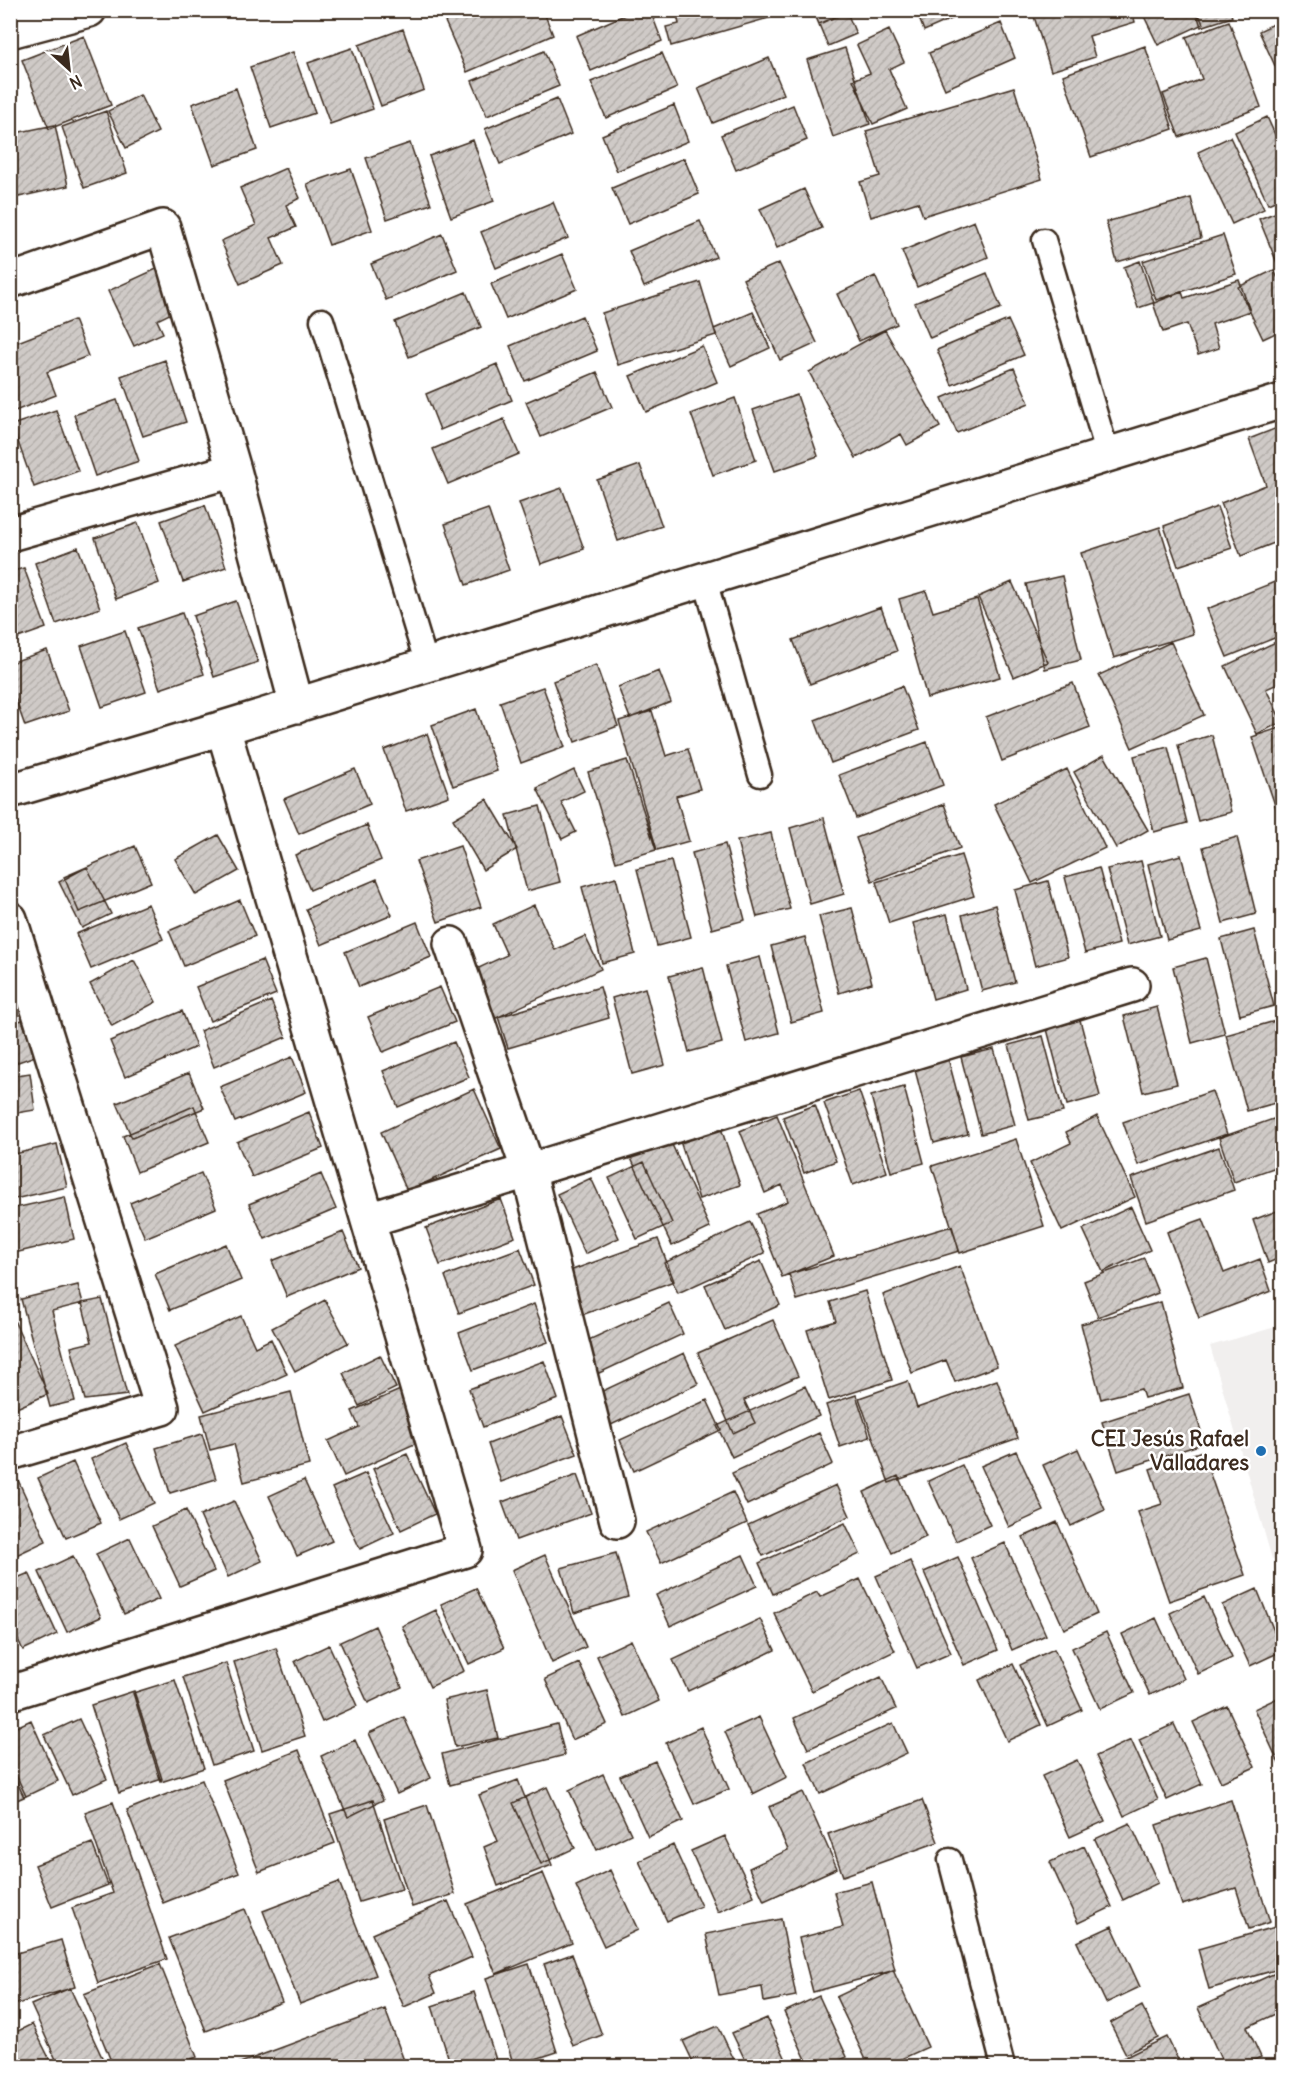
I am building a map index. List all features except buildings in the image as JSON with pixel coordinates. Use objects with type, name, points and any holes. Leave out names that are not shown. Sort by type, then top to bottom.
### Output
[{"type":"street","points":[[10,31],[89,10]]},
{"type":"street","points":[[10,282],[163,227],[234,470],[297,706]]},
{"type":"street","points":[[10,791],[297,706],[1282,401]]},
{"type":"street","points":[[10,534],[234,470]]},
{"type":"street","points":[[10,1693],[465,1550],[223,728]]},
{"type":"street","points":[[10,919],[162,1408],[10,1454]]},
{"type":"street","points":[[451,944],[528,1169],[617,1521]]},
{"type":"street","points":[[368,1220],[1132,985]]},
{"type":"lane","points":[[1044,240],[1107,455]]},
{"type":"lane","points":[[322,320],[427,665]]},
{"type":"lane","points":[[705,580],[760,775]]},
{"type":"lane","points":[[950,1860],[1003,2067]]},
{"type":"shaded area","name":"CEI Jesús Rafael Valladares","points":[[1282,1325],[1282,1556],[1272,1559],[1210,1346]]},
{"type":"place","name":"CEI Jesús Rafael Valladares","points":[[1261,1451]]}]
